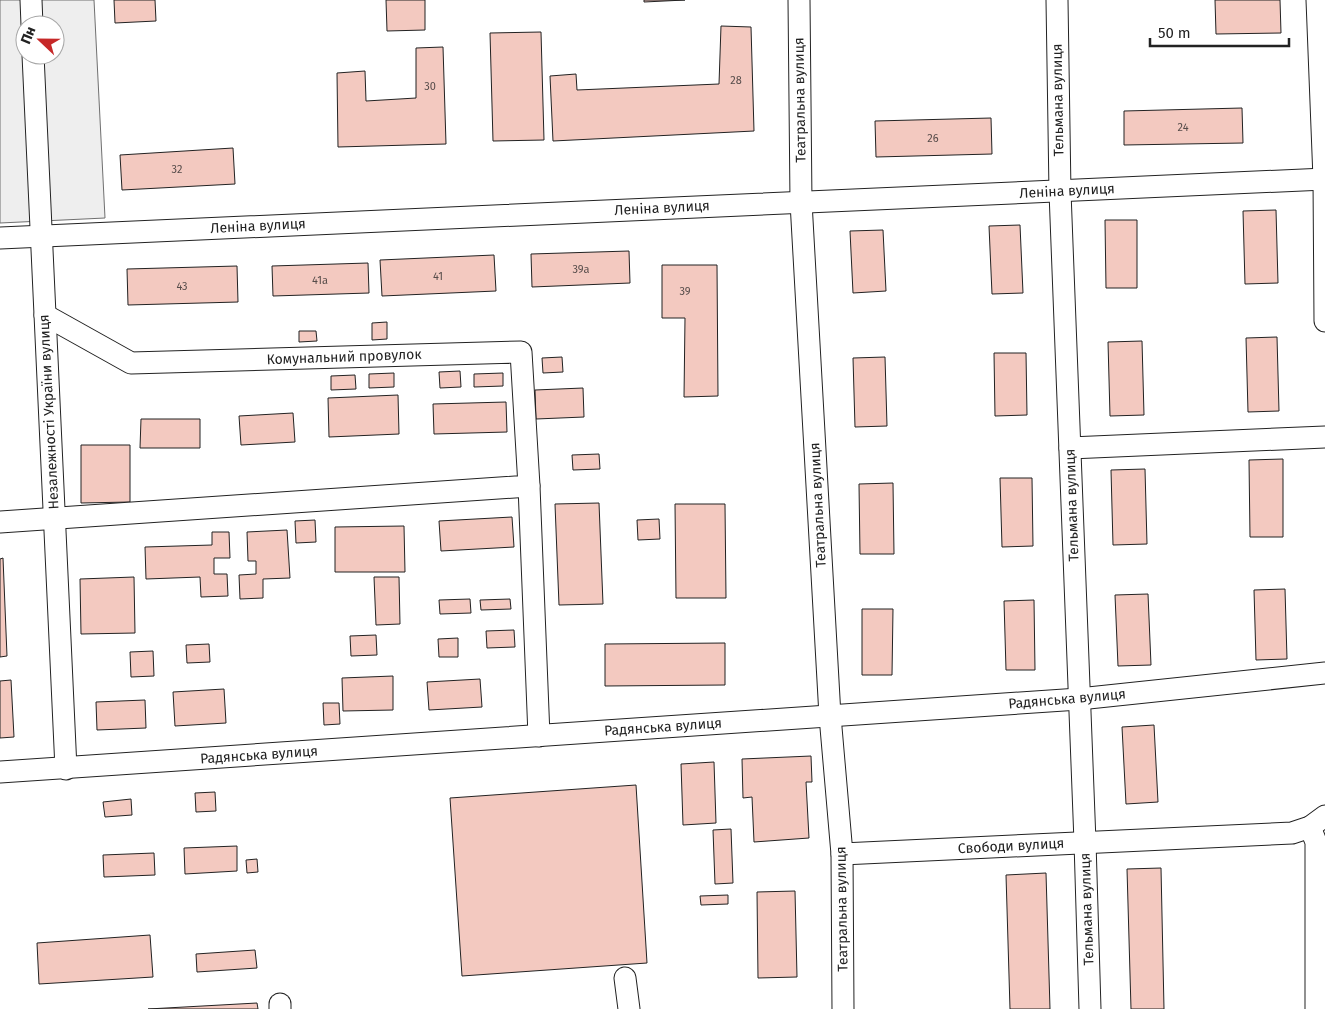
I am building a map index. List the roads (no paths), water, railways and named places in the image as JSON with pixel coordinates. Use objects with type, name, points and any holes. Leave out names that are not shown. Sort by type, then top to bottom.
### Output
[{"type":"street","points":[[31,0],[32,15]]},
{"type":"street","name":"Театральна вулиця","points":[[799,0],[801,202],[830,716],[842,854],[843,1009]]},
{"type":"street","name":"Тельмана вулиця","points":[[1057,0],[1060,192],[1086,842],[1090,1009]]},
{"type":"street","points":[[1317,0],[1324,179],[1325,321]]},
{"type":"street","name":"Незалежності України вулиця","points":[[33,65],[66,768]]},
{"type":"street","name":"Леніна вулиця","points":[[0,238],[1324,179]]},
{"type":"street","name":"Комунальний провулок","points":[[45,315],[131,363],[521,352],[529,486],[539,736]]},
{"type":"street","points":[[1070,448],[1325,437]]},
{"type":"street","points":[[0,522],[529,486]]},
{"type":"street","name":"Радянська вулиця","points":[[0,772],[1079,699],[1325,674]]},
{"type":"street","points":[[1316,1009],[1316,842],[1318,821]]},
{"type":"street","name":"Свободи вулиця","points":[[842,854],[1292,833],[1318,821]]},
{"type":"street","points":[[625,978],[629,1009]]}]
